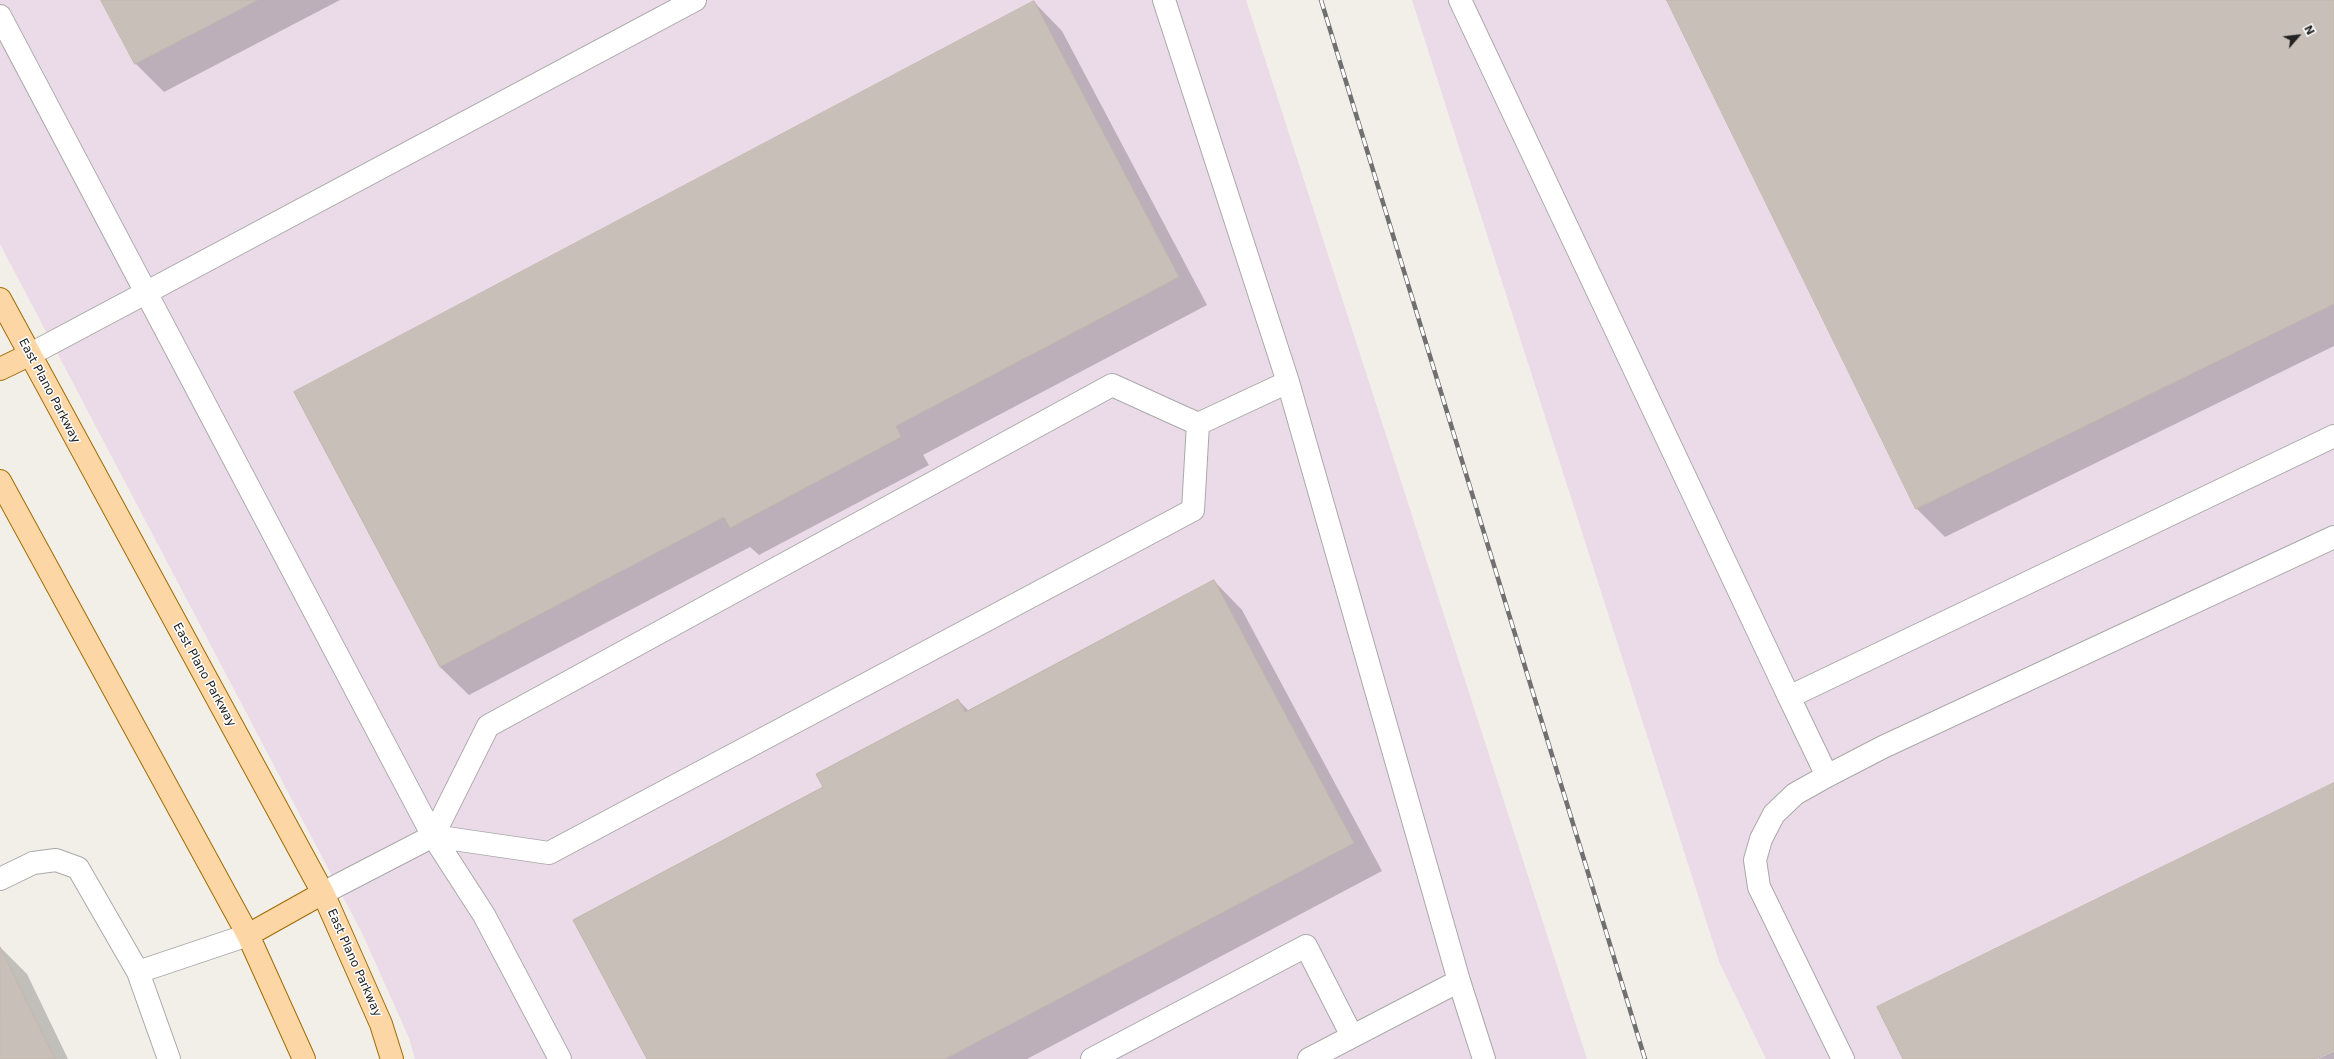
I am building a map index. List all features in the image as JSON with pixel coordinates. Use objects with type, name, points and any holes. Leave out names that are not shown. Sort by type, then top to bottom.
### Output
[{"type":"main road","name":"East Plano Parkway","points":[[0,299],[323,893],[381,1024],[392,1059]]},
{"type":"main road","points":[[0,369],[29,354]]},
{"type":"main road","points":[[0,481],[248,935],[304,1059]]},
{"type":"main road","points":[[248,935],[323,893]]},
{"type":"lane","points":[[29,354],[695,0]]},
{"type":"lane","points":[[1164,0],[1288,382],[1459,981],[1484,1059]]},
{"type":"lane","points":[[1460,0],[1789,697],[1828,776]]},
{"type":"lane","points":[[0,16],[144,292],[433,836],[484,915],[560,1059]]},
{"type":"lane","points":[[433,836],[488,726],[1112,385],[1198,424],[1288,382]]},
{"type":"lane","points":[[323,893],[433,836],[549,853],[1193,510],[1198,424]]},
{"type":"lane","points":[[1789,697],[2334,436]]},
{"type":"lane","points":[[1843,1059],[1760,887],[1755,860],[1761,839],[1774,814],[1795,794],[1905,737],[2334,537]]},
{"type":"lane","points":[[0,879],[33,863],[56,860],[78,868],[138,972],[169,1059]]},
{"type":"lane","points":[[138,972],[248,935]]},
{"type":"lane","points":[[1092,1059],[1306,946],[1352,1036]]},
{"type":"lane","points":[[1309,1059],[1459,981]]},
{"type":"shaded area","points":[[0,0],[1246,0],[1587,1059],[415,1059],[409,1038],[363,935],[0,244]]},
{"type":"shaded area","points":[[1412,0],[2334,0],[2334,1059],[1766,1059],[1720,964]]},
{"type":"building","points":[[101,0],[258,0],[135,64]]},
{"type":"building","points":[[1667,0],[2334,0],[2334,304],[1916,509]]},
{"type":"building","points":[[1034,1],[1179,277],[896,426],[901,437],[730,528],[724,517],[440,667],[294,392]]},
{"type":"building","points":[[1214,580],[1354,843],[945,1059],[647,1059],[573,920],[823,787],[816,774],[958,699],[965,712]]},
{"type":"building","points":[[2334,783],[2334,1050],[2316,1059],[1903,1059],[1877,1007]]},
{"type":"building","points":[[0,947],[55,1059],[0,1059]]},
{"type":"railway","points":[[1321,0],[1645,1059]]}]
